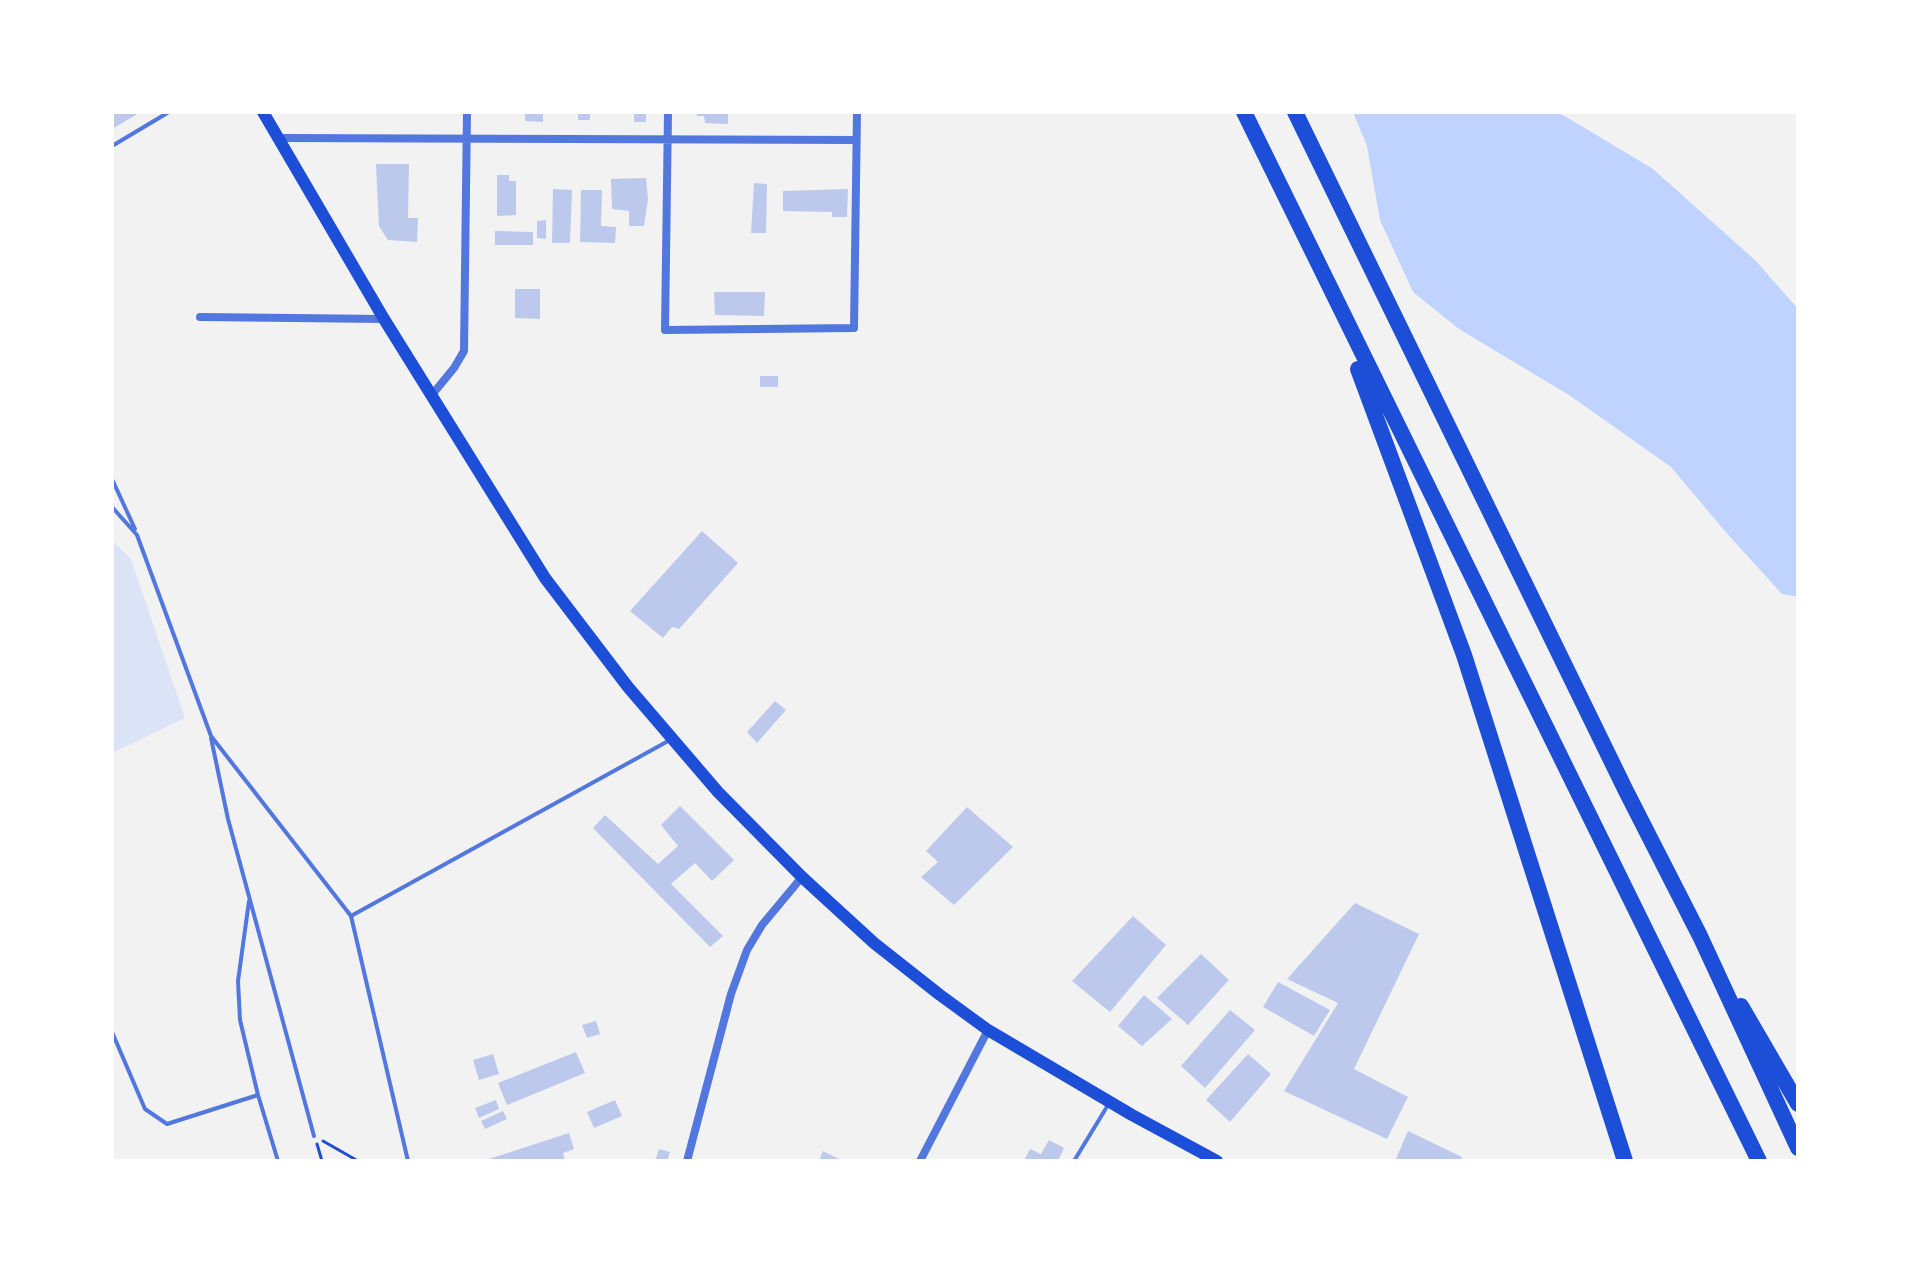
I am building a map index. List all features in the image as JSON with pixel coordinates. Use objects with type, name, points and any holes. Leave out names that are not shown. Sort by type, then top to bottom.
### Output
[{"type":"highway","points":[[1244,112],[1759,1161]]},
{"type":"highway","points":[[1295,112],[1626,791],[1700,936],[1798,1148]]},
{"type":"highway","points":[[1331,292],[1464,655],[1625,1161]]},
{"type":"highway","points":[[1700,936],[1798,1104]]},
{"type":"main road","points":[[263,112],[384,319],[545,578],[628,687],[718,792],[802,877],[874,943],[988,1030],[1217,1161]]},
{"type":"street","points":[[431,396],[464,351],[467,112]]},
{"type":"street","points":[[668,112],[665,330],[854,328],[857,112]]},
{"type":"street","points":[[279,138],[856,140]]},
{"type":"street","points":[[200,317],[384,319]]},
{"type":"street","points":[[687,1161],[731,994],[747,950],[762,925],[802,877]]},
{"type":"street","points":[[920,1161],[988,1030]]},
{"type":"lane","points":[[112,146],[169,112]]},
{"type":"lane","points":[[112,479],[137,535],[211,736],[228,819],[314,1136]]},
{"type":"lane","points":[[112,507],[137,535]]},
{"type":"lane","points":[[211,736],[351,916],[408,1161]]},
{"type":"lane","points":[[351,916],[672,739]]},
{"type":"lane","points":[[250,899],[238,981],[240,1020],[278,1161]]},
{"type":"lane","points":[[112,1032],[145,1109],[167,1124],[258,1095]]},
{"type":"lane","points":[[1074,1161],[1110,1102]]},
{"type":"path","points":[[314,1136],[322,1161]]},
{"type":"path","points":[[314,1136],[358,1161]]},
{"type":"shaded area","points":[[112,540],[131,559],[185,718],[112,753]]},
{"type":"water","points":[[1353,112],[1558,112],[1653,169],[1756,261],[1798,309],[1798,597],[1782,594],[1671,467],[1569,395],[1459,329],[1413,292],[1380,220],[1367,146]]},
{"type":"building","points":[[112,112],[141,112],[112,129]]},
{"type":"building","points":[[525,112],[543,112],[543,122],[525,121]]},
{"type":"building","points":[[578,112],[590,112],[590,120],[578,120]]},
{"type":"building","points":[[634,112],[646,112],[646,122],[634,122]]},
{"type":"building","points":[[697,112],[728,112],[728,124],[705,123],[704,116],[697,116]]},
{"type":"building","points":[[376,164],[409,164],[408,218],[418,218],[417,242],[388,240],[379,226]]},
{"type":"building","points":[[497,175],[509,175],[509,181],[516,181],[516,215],[497,216]]},
{"type":"building","points":[[646,178],[648,199],[644,226],[629,226],[629,211],[612,209],[611,179]]},
{"type":"building","points":[[754,183],[767,184],[766,233],[751,233]]},
{"type":"building","points":[[553,189],[572,190],[570,243],[552,243]]},
{"type":"building","points":[[848,189],[847,217],[832,217],[832,212],[783,211],[783,191]]},
{"type":"building","points":[[581,190],[602,190],[601,226],[616,227],[615,243],[580,242]]},
{"type":"building","points":[[546,220],[546,239],[537,238],[537,221]]},
{"type":"building","points":[[495,231],[533,232],[533,245],[495,245]]},
{"type":"building","points":[[515,289],[540,289],[540,319],[515,318]]},
{"type":"building","points":[[714,292],[765,292],[764,316],[715,315]]},
{"type":"building","points":[[760,376],[778,376],[778,387],[760,387]]},
{"type":"building","points":[[702,531],[738,563],[679,629],[672,627],[663,638],[630,611]]},
{"type":"building","points":[[775,701],[786,710],[757,743],[747,732]]},
{"type":"building","points":[[680,806],[734,860],[712,881],[695,863],[671,884],[723,936],[710,947],[593,828],[605,815],[658,864],[678,846],[661,825]]},
{"type":"building","points":[[967,807],[1013,847],[954,905],[921,877],[938,862],[926,851]]},
{"type":"building","points":[[1355,903],[1419,934],[1354,1069],[1408,1097],[1387,1139],[1284,1091],[1338,1003],[1287,979]]},
{"type":"building","points":[[1133,916],[1166,945],[1110,1012],[1072,981]]},
{"type":"building","points":[[1201,954],[1229,980],[1188,1025],[1157,998]]},
{"type":"building","points":[[1278,982],[1330,1010],[1314,1036],[1263,1007]]},
{"type":"building","points":[[1144,995],[1172,1019],[1142,1046],[1118,1026]]},
{"type":"building","points":[[1230,1010],[1255,1030],[1205,1088],[1181,1066]]},
{"type":"building","points":[[596,1021],[600,1034],[587,1038],[582,1025]]},
{"type":"building","points":[[576,1052],[585,1073],[507,1105],[498,1083]]},
{"type":"building","points":[[493,1054],[499,1074],[479,1080],[473,1060]]},
{"type":"building","points":[[1248,1054],[1271,1074],[1230,1122],[1206,1100]]},
{"type":"building","points":[[496,1100],[499,1109],[479,1118],[475,1108]]},
{"type":"building","points":[[615,1100],[622,1116],[594,1128],[587,1112]]},
{"type":"building","points":[[503,1111],[507,1119],[485,1129],[481,1121]]},
{"type":"building","points":[[1408,1131],[1462,1157],[1460,1161],[1395,1161]]},
{"type":"building","points":[[569,1133],[574,1149],[563,1153],[565,1161],[483,1161]]},
{"type":"building","points":[[1049,1140],[1064,1148],[1058,1161],[1024,1161],[1030,1149],[1041,1154]]},
{"type":"building","points":[[659,1149],[670,1152],[667,1161],[655,1161]]},
{"type":"building","points":[[823,1151],[843,1161],[819,1161]]}]
